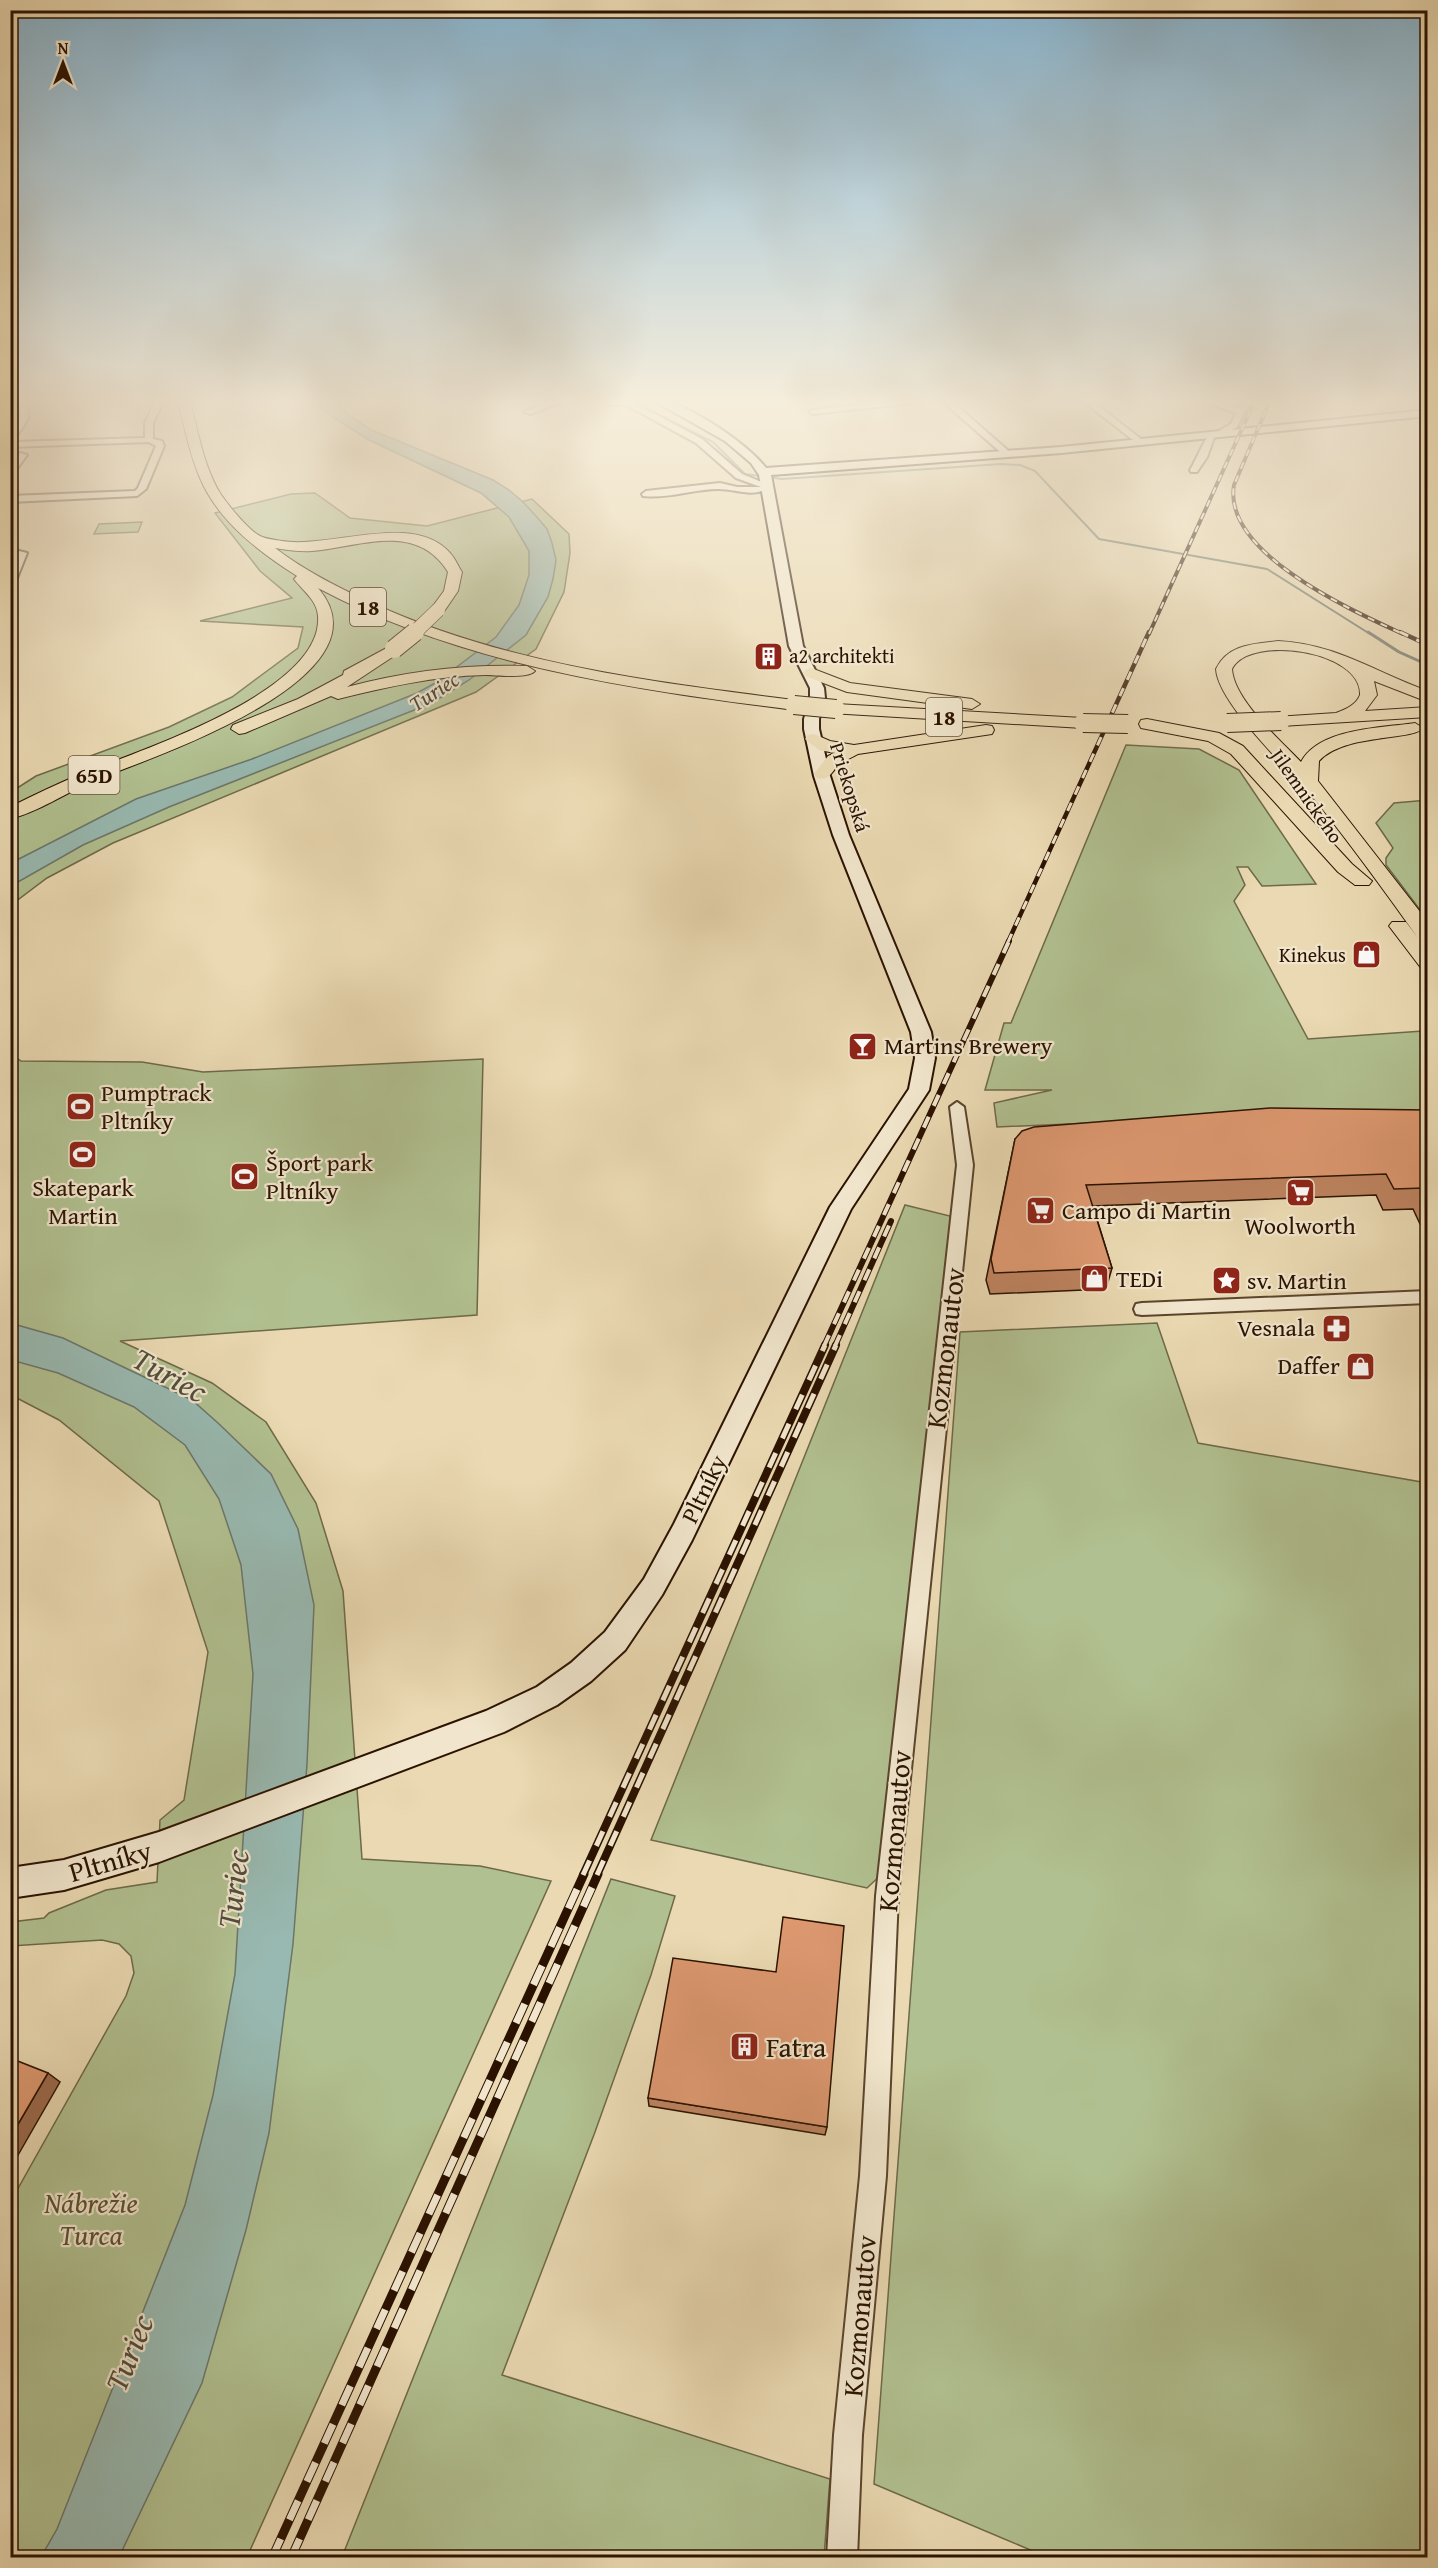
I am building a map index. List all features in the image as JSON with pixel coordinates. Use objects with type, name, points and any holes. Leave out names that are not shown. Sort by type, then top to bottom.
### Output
[{"type":"main road","name":"18","points":[[234,518],[255,539],[289,565],[323,585],[391,617],[520,664],[665,688],[836,709],[1051,722],[1227,723],[1334,719],[1428,712]]},
{"type":"main road","points":[[255,539],[299,547],[377,537],[403,538],[421,542],[439,550],[452,564],[455,572],[451,591],[438,610],[418,630],[394,649],[345,681],[295,706]]},
{"type":"main road","points":[[323,585],[317,570],[319,558],[347,542]]},
{"type":"main road","points":[[179,742],[247,710],[299,671],[317,650],[326,631],[324,607],[319,598],[289,565]]},
{"type":"main road","points":[[1271,742],[1227,683],[1224,669],[1236,654],[1256,648],[1282,646],[1321,651],[1352,662],[1428,697]]},
{"type":"main road","points":[[1334,719],[1357,711],[1368,700],[1370,690],[1368,681],[1352,662]]},
{"type":"main road","points":[[295,706],[359,688],[422,676],[520,664]]},
{"type":"main road","points":[[179,742],[287,702],[365,668]]},
{"type":"main road","points":[[811,674],[847,687],[954,701],[1051,722]]},
{"type":"main road","points":[[818,696],[832,689],[847,687]]},
{"type":"main road","name":"65D","points":[[10,826],[91,787],[295,706]]},
{"type":"main road","points":[[814,738],[825,746],[854,750],[1051,722]]},
{"type":"main road","points":[[1148,724],[1206,735],[1237,750],[1345,868],[1362,880]]},
{"type":"main road","points":[[1309,782],[1308,766],[1312,758],[1328,745],[1355,738],[1428,726]]},
{"type":"main road","name":"65D","points":[[10,814],[85,779],[179,742]]},
{"type":"main road","name":"Jilemnického","points":[[1271,742],[1309,782],[1428,937]]},
{"type":"main road","name":"Jilemnického","points":[[1271,742],[1272,749],[1343,847],[1362,880],[1428,964]]},
{"type":"main road","points":[[823,774],[834,760],[854,750]]},
{"type":"street","name":"Priekopská","points":[[772,518],[795,646],[800,659],[811,674],[818,696],[811,721],[831,804],[844,842],[921,1032],[926,1058],[919,1090]]},
{"type":"street","points":[[10,583],[22,553]]},
{"type":"street","name":"Pltníky","points":[[10,1883],[64,1875],[159,1847],[494,1722],[526,1707],[581,1672],[615,1641],[653,1587],[683,1532],[841,1207],[919,1090]]},
{"type":"street","name":"Kozmonautov","points":[[842,2558],[848,2435],[873,2176],[886,1896],[965,1165],[956,1116],[957,1107]]},
{"type":"street","points":[[1142,1309],[1428,1297]]},
{"type":"green space","points":[[219,518],[350,518],[427,526],[459,518],[552,518],[569,534],[570,553],[564,592],[536,649],[476,692],[113,843],[47,878],[11,905],[11,792],[36,776],[169,727],[232,697],[298,648],[303,627],[200,621],[292,598],[260,571]]},
{"type":"green space","points":[[142,522],[138,532],[94,534],[99,524]]},
{"type":"green space","points":[[1126,745],[1199,749],[1239,770],[1316,884],[1262,886],[1248,867],[1237,867],[1245,885],[1234,901],[1308,1039],[1423,1031],[1427,1033],[1427,1122],[1161,1120],[997,1127],[994,1103],[1052,1090],[985,1090],[1004,1023],[1011,1023]]},
{"type":"green space","points":[[1428,800],[1427,919],[1386,865],[1386,858],[1393,848],[1376,823],[1394,803]]},
{"type":"green space","name":"Nábrežie Turca","points":[[11,1054],[21,1061],[142,1062],[203,1072],[483,1059],[477,1315],[120,1341],[212,1383],[266,1422],[316,1503],[343,1591],[362,1859],[480,1866],[551,1881],[247,2557],[11,2557],[11,2201],[126,1996],[134,1973],[131,1956],[119,1944],[102,1940],[11,1946],[11,1922],[44,1918],[49,1913],[106,1890],[157,1882],[160,1820],[184,1800],[208,1652],[159,1501],[59,1420],[11,1395]]},
{"type":"green space","points":[[905,1205],[954,1217],[883,1873],[867,1888],[651,1840]]},
{"type":"green space","points":[[1157,1323],[1198,1443],[1427,1483],[1427,2557],[1047,2557],[874,2484],[960,1332]]},
{"type":"green space","points":[[611,1879],[675,1896],[651,1975],[595,2132],[502,2375],[830,2479],[824,2557],[342,2557]]},
{"type":"water","name":"Turiec","points":[[509,518],[537,518],[547,529],[556,560],[553,579],[548,597],[526,635],[469,680],[432,703],[169,807],[83,845],[11,886],[11,863],[136,799],[252,759],[417,693],[437,682],[496,637],[519,605],[529,575],[529,551]]},
{"type":"water","name":"Turiec","points":[[10,1323],[63,1338],[192,1400],[218,1423],[271,1474],[298,1529],[314,1605],[307,1764],[293,1944],[269,2133],[246,2230],[202,2383],[119,2557],[41,2557],[57,2529],[185,2205],[213,2095],[235,1974],[253,1674],[241,1565],[219,1499],[185,1445],[134,1407],[58,1373],[11,1360]]},
{"type":"building","name":"Campo di Martin","points":[[1270,1108],[1428,1110],[1428,1195],[1424,1188],[1394,1189],[1386,1174],[1086,1185],[1112,1268],[994,1273],[991,1259],[1015,1139],[1022,1131],[1034,1127]]},
{"type":"building","name":"Fatra","points":[[783,1917],[844,1926],[827,2127],[648,2098],[673,1958],[776,1972]]},
{"type":"building","points":[[10,2058],[48,2073],[10,2138]]},
{"type":"waterway","points":[[1079,518],[1099,539],[1267,569],[1370,634]]},
{"type":"waterway","points":[[1368,632],[1399,652],[1428,665]]},
{"type":"railway","points":[[1149,634],[1202,518]]},
{"type":"railway","points":[[1240,518],[1248,534],[1269,556],[1295,576],[1324,595],[1403,634]]},
{"type":"railway","points":[[1008,942],[1149,632]]},
{"type":"railway","points":[[1400,632],[1428,645]]},
{"type":"railway","points":[[824,1346],[1009,941]]},
{"type":"railway","points":[[835,1346],[891,1221]]},
{"type":"railway","points":[[583,1875],[825,1345]]},
{"type":"railway","points":[[597,1875],[836,1345]]},
{"type":"railway","points":[[272,2558],[584,1874]]},
{"type":"railway","points":[[291,2558],[598,1874]]},
{"type":"place","name":"a2 architekti","points":[[768,656]]},
{"type":"place","name":"Kinekus","points":[[1367,955]]},
{"type":"place","name":"Martins Brewery","points":[[863,1046]]},
{"type":"place","name":"Pumptrack Pltníky","points":[[80,1107]]},
{"type":"place","name":"Skatepark Martin","points":[[83,1155]]},
{"type":"place","name":"Šport park Pltníky","points":[[245,1177]]},
{"type":"place","name":"Woolworth","points":[[1300,1193]]},
{"type":"place","name":"Campo di Martin","points":[[1041,1211]]},
{"type":"place","name":"TEDi","points":[[1095,1279]]},
{"type":"place","name":"sv. Martin","points":[[1226,1281]]},
{"type":"place","name":"Vesnala","points":[[1336,1328]]},
{"type":"place","name":"Daffer","points":[[1361,1366]]},
{"type":"place","name":"Fatra","points":[[745,2047]]}]
